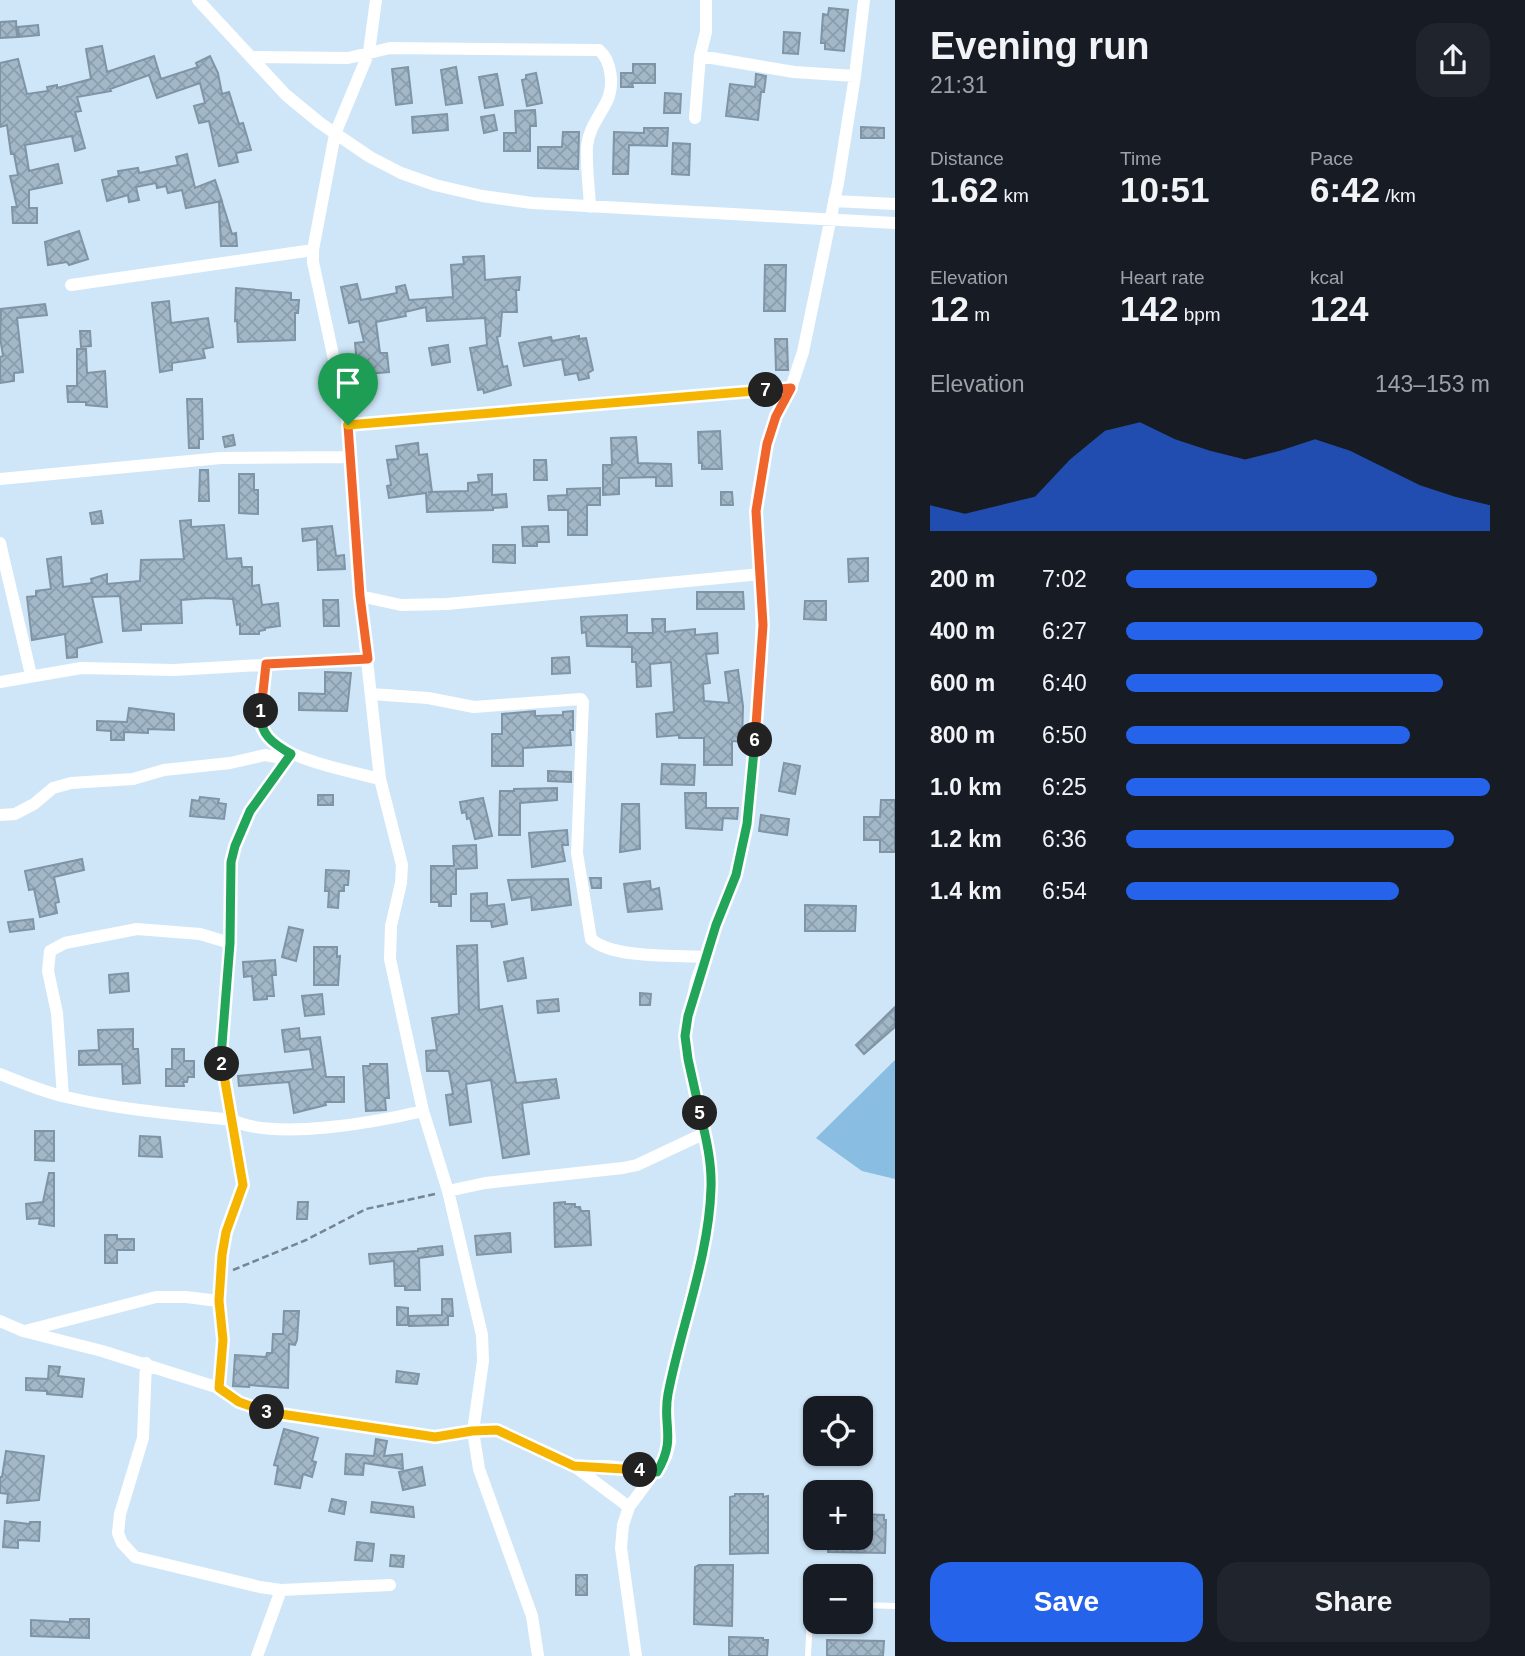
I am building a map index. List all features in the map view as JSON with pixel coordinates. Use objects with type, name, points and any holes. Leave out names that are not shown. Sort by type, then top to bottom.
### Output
[{"type":"street","points":[[198,0],[286,95],[335,134],[401,173],[435,185],[482,196],[532,203],[895,223]]},
{"type":"street","points":[[376,0],[369,52],[335,134],[313,262],[348,425],[360,596],[380,779],[402,874],[391,926],[390,959],[423,1111],[449,1191],[483,1348],[472,1431],[482,1479],[532,1616],[538,1656]]},
{"type":"street","points":[[695,118],[700,56],[706,32],[706,0]]},
{"type":"street","points":[[636,1656],[621,1548],[623,1525],[629,1507],[666,1457],[670,1442],[667,1398],[700,1260],[709,1210],[711,1185],[705,1132],[685,1036],[692,999],[705,957],[736,875],[747,824],[762,656],[761,574],[756,511],[758,491],[767,444],[776,416],[791,388],[803,352],[831,219],[855,76],[864,0]]},
{"type":"street","points":[[251,57],[348,58],[390,48],[599,50],[606,56],[610,81],[606,102],[592,123],[587,145],[590,206]]},
{"type":"street","points":[[700,56],[794,72],[855,76]]},
{"type":"street","points":[[834,201],[895,204]]},
{"type":"street","points":[[71,285],[313,250]]},
{"type":"street","points":[[348,425],[791,388]]},
{"type":"street","points":[[0,479],[241,457],[350,457]]},
{"type":"street","points":[[0,542],[31,675]]},
{"type":"street","points":[[360,596],[401,605],[447,604],[761,574]]},
{"type":"street","points":[[0,682],[81,667],[174,670],[368,659]]},
{"type":"street","points":[[266,664],[260,724],[269,738],[289,756]]},
{"type":"street","points":[[371,694],[428,698],[474,706],[581,699],[577,853],[591,939],[594,943],[633,953],[705,957]]},
{"type":"street","points":[[0,815],[15,814],[34,804],[53,788],[71,783],[133,779],[164,770],[230,763],[265,755],[289,756],[380,779]]},
{"type":"street","points":[[219,1388],[223,1340],[219,1301],[226,1232],[243,1185],[221,1057],[230,943],[231,862],[250,811],[289,756]]},
{"type":"street","points":[[63,1096],[57,1013],[48,971],[50,951],[65,943],[137,929],[200,934],[230,943]]},
{"type":"street","points":[[0,1074],[63,1096],[140,1110],[232,1120],[242,1125],[275,1129],[377,1121],[423,1111]]},
{"type":"street","points":[[449,1191],[485,1183],[623,1168],[705,1132]]},
{"type":"street","points":[[23,1331],[156,1297],[219,1301]]},
{"type":"street","points":[[0,1321],[23,1331],[146,1363],[219,1388],[239,1402],[264,1411],[435,1437],[497,1430],[574,1466],[629,1507]]},
{"type":"street","points":[[146,1363],[143,1438],[120,1514],[118,1533],[122,1544],[135,1557],[281,1590],[390,1585]]},
{"type":"street","points":[[574,1466],[608,1466],[657,1472]]},
{"type":"street","points":[[257,1656],[281,1590]]},
{"type":"lane","points":[[873,1605],[895,1606]]},
{"type":"lane","points":[[808,1656],[809,1634]]},
{"type":"path","points":[[221,1275],[306,1240],[366,1209],[449,1191]]},
{"type":"shaded area","points":[[895,1060],[895,1179],[862,1171],[816,1138]]},
{"type":"building","points":[[829,8],[848,10],[844,51],[825,49],[825,43],[821,43],[823,14],[828,15]]},
{"type":"building","points":[[16,21],[17,37],[0,38],[0,22]]},
{"type":"building","points":[[38,25],[39,35],[19,37],[18,27]]},
{"type":"building","points":[[784,32],[800,33],[798,54],[783,53]]},
{"type":"building","points":[[102,46],[107,72],[154,56],[161,79],[198,67],[196,63],[210,56],[218,73],[222,94],[229,92],[251,150],[236,153],[238,162],[219,166],[209,121],[199,123],[194,106],[205,103],[200,83],[157,98],[149,75],[110,89],[111,91],[77,97],[81,111],[75,112],[85,148],[75,151],[72,136],[25,145],[29,171],[58,164],[62,183],[29,190],[29,208],[37,208],[37,223],[13,223],[12,207],[17,207],[10,176],[18,175],[14,154],[11,154],[7,125],[0,127],[0,63],[18,59],[27,94],[48,91],[47,87],[57,85],[57,88],[91,79],[86,49]]},
{"type":"building","points":[[633,64],[655,64],[655,83],[632,83],[633,87],[621,87],[621,73],[633,73]]},
{"type":"building","points":[[408,67],[412,103],[396,105],[392,69]]},
{"type":"building","points":[[456,67],[462,103],[446,105],[441,70]]},
{"type":"building","points":[[536,73],[542,103],[527,106],[522,80],[526,79],[526,75]]},
{"type":"building","points":[[497,74],[503,105],[485,108],[479,77]]},
{"type":"building","points":[[756,74],[766,76],[758,120],[726,116],[730,84],[755,87]]},
{"type":"building","points":[[665,93],[681,94],[680,113],[664,113]]},
{"type":"building","points":[[535,110],[536,126],[530,126],[530,151],[504,151],[504,133],[516,133],[515,111]]},
{"type":"building","points":[[447,114],[448,130],[413,133],[412,117]]},
{"type":"building","points":[[494,115],[497,130],[484,133],[481,117]]},
{"type":"building","points":[[861,127],[884,128],[884,138],[861,138]]},
{"type":"building","points":[[644,128],[668,128],[667,146],[629,145],[628,174],[613,174],[614,132],[644,133]]},
{"type":"building","points":[[563,132],[579,132],[578,169],[538,168],[538,147],[562,147]]},
{"type":"building","points":[[673,143],[690,144],[689,175],[672,174]]},
{"type":"building","points":[[187,154],[195,188],[215,180],[222,201],[186,208],[182,190],[168,193],[166,186],[157,188],[156,183],[136,187],[139,200],[129,202],[128,195],[107,201],[102,180],[119,176],[118,171],[138,168],[139,173],[178,165],[176,157]]},
{"type":"building","points":[[219,202],[222,202],[232,234],[236,233],[237,246],[221,246]]},
{"type":"building","points":[[79,231],[88,259],[69,265],[67,262],[48,265],[45,242]]},
{"type":"building","points":[[484,256],[485,280],[520,277],[519,290],[516,290],[517,312],[502,312],[500,336],[497,337],[503,367],[507,366],[511,385],[484,393],[483,389],[478,390],[470,348],[487,345],[485,318],[427,321],[426,307],[405,312],[406,316],[376,322],[380,353],[387,353],[389,372],[355,375],[355,343],[364,342],[359,321],[349,323],[341,287],[357,284],[361,300],[397,293],[396,287],[405,285],[409,300],[453,297],[451,265],[464,264],[463,257]]},
{"type":"building","points":[[765,265],[786,265],[785,311],[764,311]]},
{"type":"building","points":[[236,288],[291,293],[291,300],[299,300],[298,313],[295,313],[295,340],[238,342],[237,320],[235,321]]},
{"type":"building","points":[[169,301],[171,323],[208,318],[213,347],[203,349],[205,358],[172,363],[172,370],[160,372],[152,303]]},
{"type":"building","points":[[45,304],[47,315],[17,318],[23,372],[14,373],[14,381],[0,383],[0,357],[3,356],[0,337],[1,309]]},
{"type":"building","points":[[80,331],[90,331],[91,346],[81,347]]},
{"type":"building","points":[[579,336],[579,339],[586,338],[593,370],[588,373],[589,378],[579,380],[577,373],[565,375],[562,359],[524,366],[519,343],[551,337],[552,341]]},
{"type":"building","points":[[775,339],[787,339],[788,370],[776,370]]},
{"type":"building","points":[[448,345],[450,362],[432,365],[429,348]]},
{"type":"building","points":[[77,349],[86,349],[87,373],[105,371],[107,407],[86,405],[86,402],[68,402],[67,386],[77,386]]},
{"type":"building","points":[[187,399],[202,399],[203,439],[199,439],[199,448],[189,448]]},
{"type":"building","points":[[720,431],[722,469],[702,469],[702,463],[699,463],[698,432]]},
{"type":"building","points":[[233,435],[235,445],[225,447],[223,437]]},
{"type":"building","points":[[636,437],[638,463],[671,464],[672,486],[656,486],[656,477],[619,478],[619,494],[603,495],[603,465],[612,465],[611,438]]},
{"type":"building","points":[[418,443],[419,455],[427,454],[432,492],[468,491],[468,483],[479,482],[478,475],[492,474],[492,495],[506,494],[507,507],[493,510],[427,512],[426,493],[389,498],[387,486],[391,485],[387,460],[398,459],[396,446]]},
{"type":"building","points":[[534,460],[546,460],[547,480],[534,480]]},
{"type":"building","points":[[200,470],[208,470],[209,501],[199,501]]},
{"type":"building","points":[[239,474],[254,474],[254,490],[258,490],[258,514],[239,513]]},
{"type":"building","points":[[600,488],[600,505],[587,505],[587,535],[568,535],[568,510],[549,510],[548,496],[567,495],[567,489]]},
{"type":"building","points":[[721,492],[732,492],[733,505],[721,505]]},
{"type":"building","points":[[101,511],[103,523],[92,524],[90,513]]},
{"type":"building","points":[[191,520],[191,527],[224,525],[227,559],[241,558],[242,567],[252,567],[252,586],[259,585],[262,605],[278,603],[280,626],[265,628],[259,631],[259,634],[240,634],[233,599],[207,598],[181,600],[182,623],[141,624],[141,630],[123,631],[120,596],[92,597],[102,642],[77,648],[77,657],[67,658],[65,634],[32,640],[27,597],[36,596],[36,591],[51,589],[47,559],[61,557],[63,587],[92,583],[91,579],[107,574],[107,584],[140,581],[141,560],[184,559],[180,521]]},
{"type":"building","points":[[332,526],[336,556],[344,555],[345,569],[318,570],[317,539],[303,541],[302,529]]},
{"type":"building","points":[[548,526],[549,542],[537,542],[537,546],[523,546],[522,527]]},
{"type":"building","points":[[493,545],[515,545],[515,563],[493,562]]},
{"type":"building","points":[[868,558],[868,581],[849,582],[848,559]]},
{"type":"building","points":[[697,592],[743,592],[744,609],[697,609]]},
{"type":"building","points":[[323,600],[338,600],[339,626],[324,626]]},
{"type":"building","points":[[805,601],[826,601],[826,620],[804,619]]},
{"type":"building","points":[[627,615],[627,633],[653,633],[652,619],[665,619],[665,632],[695,629],[695,635],[717,633],[718,653],[706,654],[710,683],[703,684],[704,701],[729,703],[725,672],[738,670],[743,706],[742,742],[732,741],[732,765],[704,765],[704,738],[679,738],[679,735],[657,737],[656,714],[674,712],[671,662],[650,664],[651,686],[637,687],[636,662],[632,662],[632,647],[587,646],[586,632],[582,633],[581,617]]},
{"type":"building","points":[[569,657],[570,673],[552,674],[552,658]]},
{"type":"building","points":[[325,672],[351,673],[347,711],[299,710],[299,693],[325,694]]},
{"type":"building","points":[[129,708],[174,714],[174,730],[124,732],[124,740],[111,740],[111,731],[97,730],[97,721],[127,722]]},
{"type":"building","points":[[535,711],[535,716],[563,715],[563,712],[573,711],[571,745],[523,748],[523,766],[492,766],[492,734],[502,734],[502,714]]},
{"type":"building","points":[[784,763],[800,766],[795,794],[779,791]]},
{"type":"building","points":[[662,764],[695,765],[694,785],[661,784]]},
{"type":"building","points":[[548,771],[571,772],[571,782],[548,781]]},
{"type":"building","points":[[557,788],[557,800],[520,803],[520,835],[499,835],[500,791]]},
{"type":"building","points":[[685,793],[706,793],[706,808],[738,808],[737,819],[723,818],[722,830],[686,828]]},
{"type":"building","points":[[318,795],[333,795],[333,805],[318,805]]},
{"type":"building","points":[[200,797],[219,799],[218,803],[226,804],[224,819],[190,816],[192,800],[199,801]]},
{"type":"building","points":[[483,798],[492,836],[475,839],[470,818],[467,819],[466,812],[462,813],[460,802]]},
{"type":"building","points":[[881,800],[895,800],[895,852],[880,852],[880,840],[864,840],[864,817],[880,817]]},
{"type":"building","points":[[622,804],[639,804],[640,849],[620,852]]},
{"type":"building","points":[[761,815],[789,819],[787,835],[759,831]]},
{"type":"building","points":[[567,830],[568,845],[562,845],[565,861],[532,867],[529,833]]},
{"type":"building","points":[[476,845],[477,868],[456,869],[456,894],[451,894],[451,906],[439,906],[439,902],[431,902],[431,866],[454,866],[453,846]]},
{"type":"building","points":[[82,859],[84,870],[54,877],[59,902],[55,903],[57,913],[40,917],[34,889],[29,890],[25,871]]},
{"type":"building","points":[[326,870],[349,871],[348,885],[344,885],[344,891],[339,891],[338,908],[328,907],[329,891],[325,891]]},
{"type":"building","points":[[590,878],[601,878],[601,888],[592,888]]},
{"type":"building","points":[[568,879],[571,905],[532,910],[531,897],[512,900],[508,880]]},
{"type":"building","points":[[650,881],[651,890],[659,888],[662,909],[628,912],[624,884]]},
{"type":"building","points":[[487,893],[487,906],[504,904],[507,924],[492,927],[491,921],[471,921],[471,894]]},
{"type":"building","points":[[805,905],[856,906],[855,931],[805,931]]},
{"type":"building","points":[[33,919],[34,929],[10,932],[8,922]]},
{"type":"building","points":[[289,927],[303,930],[296,961],[282,957]]},
{"type":"building","points":[[477,945],[479,1010],[502,1006],[516,1083],[556,1079],[559,1098],[522,1103],[529,1154],[503,1158],[491,1080],[466,1084],[471,1122],[450,1125],[446,1095],[453,1094],[449,1071],[427,1071],[426,1051],[437,1050],[432,1018],[459,1014],[457,946]]},
{"type":"building","points":[[314,947],[337,947],[337,957],[340,956],[338,985],[314,985]]},
{"type":"building","points":[[523,958],[526,978],[508,981],[504,962]]},
{"type":"building","points":[[275,960],[276,975],[272,975],[274,996],[254,1000],[252,976],[244,977],[243,962]]},
{"type":"building","points":[[128,973],[129,991],[110,993],[109,975]]},
{"type":"building","points":[[640,993],[651,994],[650,1005],[640,1005]]},
{"type":"building","points":[[322,994],[324,1014],[305,1016],[302,996]]},
{"type":"building","points":[[558,999],[559,1011],[538,1013],[537,1001]]},
{"type":"building","points":[[895,1007],[895,1027],[864,1054],[856,1045]]},
{"type":"building","points":[[299,1028],[300,1039],[320,1037],[326,1077],[344,1077],[344,1102],[325,1102],[326,1105],[294,1113],[289,1082],[239,1086],[238,1076],[313,1069],[310,1049],[285,1052],[282,1030]]},
{"type":"building","points":[[133,1029],[133,1049],[138,1049],[140,1083],[123,1084],[122,1064],[79,1065],[79,1051],[99,1050],[98,1030]]},
{"type":"building","points":[[172,1049],[184,1049],[184,1061],[194,1061],[194,1077],[188,1077],[187,1082],[183,1082],[184,1086],[166,1086],[166,1069],[172,1069]]},
{"type":"building","points":[[387,1064],[389,1098],[385,1098],[386,1110],[366,1111],[363,1066]]},
{"type":"building","points":[[35,1131],[54,1131],[54,1161],[35,1160]]},
{"type":"building","points":[[140,1136],[160,1137],[162,1157],[139,1156]]},
{"type":"building","points":[[49,1173],[54,1173],[54,1226],[39,1224],[40,1218],[27,1219],[26,1204],[43,1202]]},
{"type":"building","points":[[298,1202],[308,1202],[307,1219],[297,1219]]},
{"type":"building","points":[[554,1203],[575,1204],[581,1211],[589,1211],[591,1245],[555,1247]]},
{"type":"building","points":[[510,1233],[511,1252],[477,1255],[475,1236]]},
{"type":"building","points":[[105,1235],[117,1235],[117,1239],[134,1239],[134,1250],[117,1250],[117,1263],[105,1263]]},
{"type":"building","points":[[442,1246],[443,1255],[419,1258],[420,1290],[405,1290],[405,1286],[395,1286],[394,1261],[370,1264],[369,1254],[418,1251]]},
{"type":"building","points":[[442,1299],[452,1299],[453,1316],[448,1316],[448,1325],[409,1326],[409,1316],[442,1315]]},
{"type":"building","points":[[397,1307],[408,1308],[408,1325],[397,1325]]},
{"type":"building","points":[[284,1311],[299,1311],[297,1340],[295,1345],[289,1344],[288,1388],[233,1386],[235,1355],[266,1357],[267,1353],[272,1353],[273,1334],[283,1334]]},
{"type":"building","points":[[49,1366],[60,1367],[58,1376],[84,1379],[82,1397],[26,1390],[26,1378],[48,1379]]},
{"type":"building","points":[[397,1371],[419,1374],[417,1384],[396,1382]]},
{"type":"building","points":[[284,1429],[318,1438],[312,1461],[316,1462],[312,1477],[303,1474],[300,1488],[275,1484],[278,1466],[274,1465]]},
{"type":"building","points":[[376,1439],[387,1441],[384,1456],[402,1454],[403,1469],[364,1463],[363,1475],[345,1474],[346,1454],[374,1456]]},
{"type":"building","points":[[6,1451],[44,1456],[39,1500],[7,1503],[8,1494],[0,1493],[0,1477]]},
{"type":"building","points":[[422,1467],[425,1485],[403,1490],[399,1472]]},
{"type":"building","points":[[735,1494],[768,1496],[768,1553],[730,1554],[730,1497]]},
{"type":"building","points":[[332,1499],[346,1502],[344,1514],[329,1511]]},
{"type":"building","points":[[372,1502],[413,1507],[414,1517],[371,1512]]},
{"type":"building","points":[[873,1515],[884,1515],[885,1553],[828,1552],[873,1550]]},
{"type":"building","points":[[5,1521],[29,1524],[40,1522],[39,1541],[18,1540],[18,1548],[3,1547]]},
{"type":"building","points":[[357,1542],[374,1544],[372,1561],[355,1560]]},
{"type":"building","points":[[391,1555],[404,1556],[403,1567],[390,1566]]},
{"type":"building","points":[[733,1565],[732,1626],[694,1624],[695,1567]]},
{"type":"building","points":[[576,1575],[587,1575],[587,1595],[576,1595]]},
{"type":"building","points":[[70,1619],[89,1619],[89,1638],[31,1636],[31,1620],[70,1622]]},
{"type":"building","points":[[729,1637],[768,1640],[767,1656],[729,1656]]},
{"type":"building","points":[[827,1640],[884,1641],[883,1656],[827,1656]]},
{"type":"route","points":[[791,388],[776,416],[767,444],[758,491],[756,511],[761,574],[762,656],[747,824],[736,875],[696,982],[685,1036],[694,1090],[705,1132],[711,1185],[700,1260],[667,1398],[670,1442],[666,1457],[657,1472],[608,1466],[574,1466],[497,1430],[435,1437],[264,1411],[239,1402],[219,1388],[223,1340],[219,1301],[222,1255],[226,1232],[243,1185],[221,1057],[230,943],[231,862],[250,811],[291,754],[278,747],[260,724],[266,664],[368,659],[360,596],[348,425],[791,388]]}]
